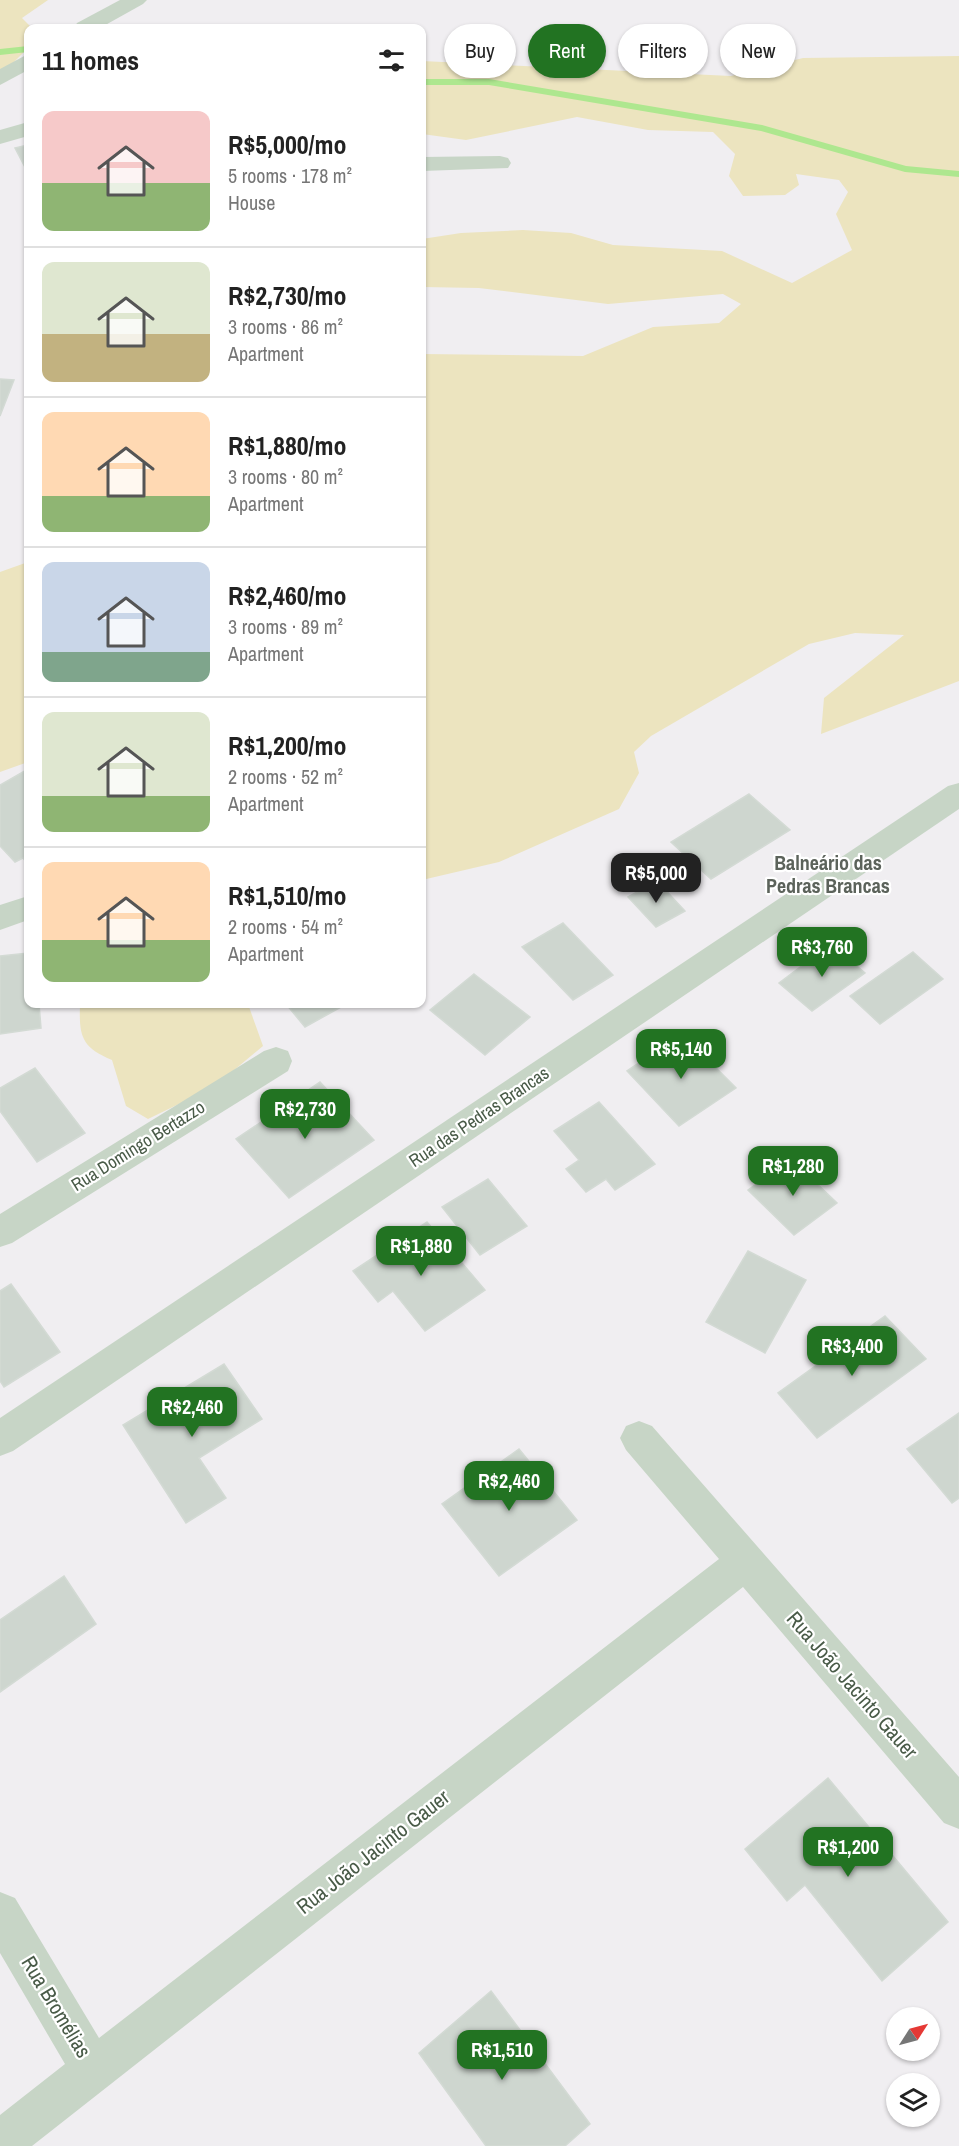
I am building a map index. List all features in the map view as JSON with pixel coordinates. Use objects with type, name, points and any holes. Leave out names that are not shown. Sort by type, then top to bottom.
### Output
[{"type":"street","points":[[92,24],[136,0]]},
{"type":"street","points":[[0,78],[24,63]]},
{"type":"street","points":[[0,137],[24,130]]},
{"type":"street","points":[[426,164],[500,162]]},
{"type":"street","name":"Rua das Pedras Brancas","points":[[0,1439],[959,794]]},
{"type":"street","points":[[0,918],[24,909]]},
{"type":"street","name":"Rua Domingo Bertazzo","points":[[0,1232],[276,1060]]},
{"type":"street","name":"Rua João Jacinto Gauer","points":[[639,1438],[959,1809]]},
{"type":"street","name":"Rua João Jacinto Gauer","points":[[0,2143],[746,1561]]},
{"type":"street","name":"Rua Bromélias","points":[[0,1913],[93,2070]]},
{"type":"shaded area","points":[[0,0],[48,0],[22,18],[28,24],[24,24],[24,52],[0,76]]},
{"type":"shaded area","points":[[959,56],[959,681],[821,734],[824,698],[904,635],[855,633],[809,644],[651,736],[634,752],[639,773],[619,809],[499,862],[426,879],[426,354],[583,356],[653,327],[719,323],[741,304],[723,294],[608,304],[479,288],[426,287],[426,238],[461,233],[523,230],[571,233],[613,245],[722,251],[792,283],[852,250],[836,214],[848,192],[839,180],[796,174],[799,185],[785,195],[743,196],[729,176],[735,154],[713,132],[648,130],[577,117],[466,140],[426,135],[426,61],[444,62],[444,78],[516,78],[516,66],[528,66],[528,78],[606,78],[606,70],[618,71],[618,78],[708,78],[708,75],[720,75],[720,78],[796,78],[796,60]]},
{"type":"shaded area","points":[[24,563],[24,763],[0,772],[0,572]]},
{"type":"shaded area","points":[[80,1008],[249,1008],[263,1046],[214,1087],[148,1119],[126,1106],[112,1060],[88,1045],[80,1024]]},
{"type":"building","points":[[24,146],[24,165],[15,148]]},
{"type":"building","points":[[0,379],[14,380],[0,416]]},
{"type":"building","points":[[24,771],[24,859],[15,862],[0,846],[0,785]]},
{"type":"building","points":[[749,794],[790,830],[711,879],[671,842]]},
{"type":"building","points":[[657,881],[685,911],[656,927],[628,897]]},
{"type":"building","points":[[563,923],[613,975],[573,1000],[522,947]]},
{"type":"building","points":[[831,944],[865,973],[812,1011],[779,983]]},
{"type":"building","points":[[913,952],[943,979],[880,1024],[850,996]]},
{"type":"building","points":[[24,953],[24,1008],[39,1008],[41,1028],[0,1034],[0,956]]},
{"type":"building","points":[[474,974],[530,1017],[485,1055],[430,1010]]},
{"type":"building","points":[[289,1008],[339,1008],[305,1027]]},
{"type":"building","points":[[682,1034],[736,1088],[679,1126],[627,1071]]},
{"type":"building","points":[[35,1068],[85,1133],[37,1162],[0,1111],[0,1088]]},
{"type":"building","points":[[320,1082],[374,1140],[289,1198],[236,1139]]},
{"type":"building","points":[[599,1102],[655,1164],[615,1190],[606,1179],[586,1192],[566,1169],[579,1160],[554,1131]]},
{"type":"building","points":[[791,1159],[837,1203],[794,1235],[748,1190]]},
{"type":"building","points":[[488,1179],[527,1226],[480,1255],[442,1207]]},
{"type":"building","points":[[427,1222],[485,1290],[425,1331],[393,1291],[378,1302],[353,1271]]},
{"type":"building","points":[[748,1251],[806,1280],[765,1353],[706,1322]]},
{"type":"building","points":[[11,1284],[60,1352],[4,1387],[0,1381],[0,1291]]},
{"type":"building","points":[[885,1316],[926,1359],[817,1438],[778,1393]]},
{"type":"building","points":[[224,1364],[262,1419],[199,1458],[226,1498],[186,1523],[123,1425]]},
{"type":"building","points":[[959,1413],[959,1498],[952,1503],[907,1449]]},
{"type":"building","points":[[519,1449],[577,1520],[499,1576],[442,1504]]},
{"type":"building","points":[[64,1576],[96,1624],[0,1692],[0,1620]]},
{"type":"building","points":[[828,1778],[948,1922],[882,1981],[805,1885],[787,1901],[745,1849]]},
{"type":"building","points":[[491,1991],[590,2124],[565,2146],[486,2146],[419,2053]]},
{"type":"waterway","points":[[0,52],[24,49]]},
{"type":"waterway","points":[[426,82],[489,82],[762,128],[905,169],[959,174]]},
{"type":"district","name":"Balneário das Pedras Brancas","points":[[828,874]]}]
